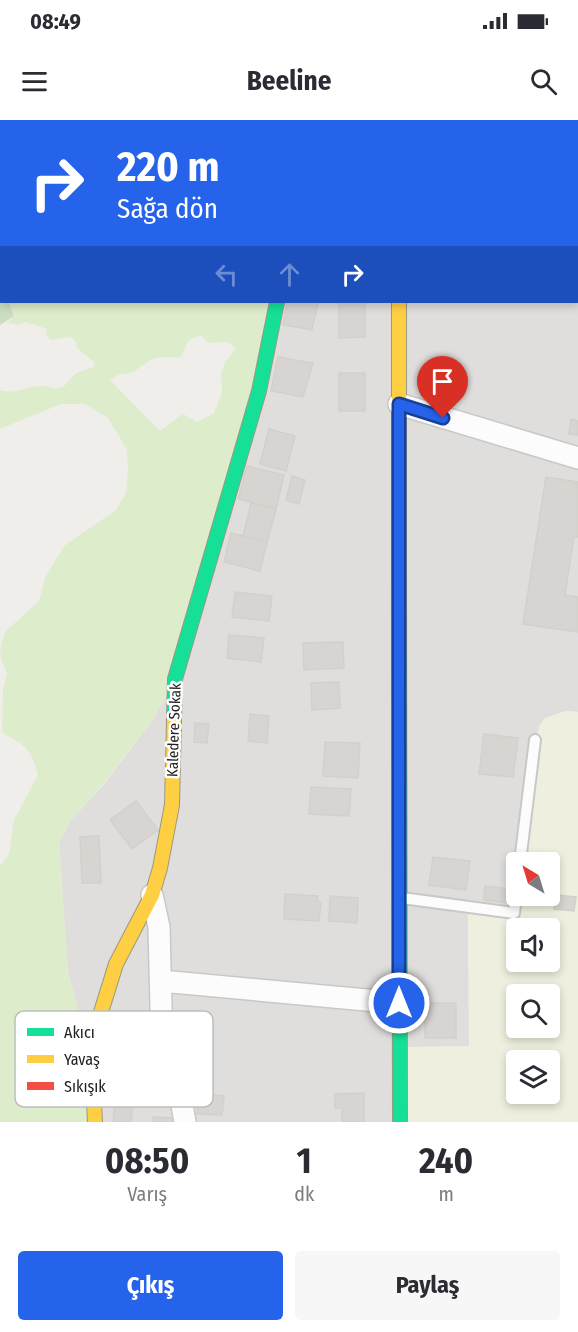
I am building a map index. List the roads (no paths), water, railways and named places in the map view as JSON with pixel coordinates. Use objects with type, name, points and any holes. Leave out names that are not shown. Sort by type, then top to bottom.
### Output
[{"type":"street","name":"Kaledere Sokak","points":[[101,1011],[116,964],[152,895],[168,836],[172,805],[175,679],[259,391],[277,303]]},
{"type":"street","points":[[399,303],[399,1122]]},
{"type":"street","points":[[399,404],[578,458]]},
{"type":"street","points":[[152,895],[159,927],[162,1011]]},
{"type":"street","points":[[161,981],[399,1003]]},
{"type":"street","name":"Kaledere Sokak","points":[[94,1107],[95,1122]]},
{"type":"street","points":[[182,1107],[185,1122]]},
{"type":"lane","points":[[521,852],[535,740]]},
{"type":"lane","points":[[399,898],[514,913],[515,906]]}]
